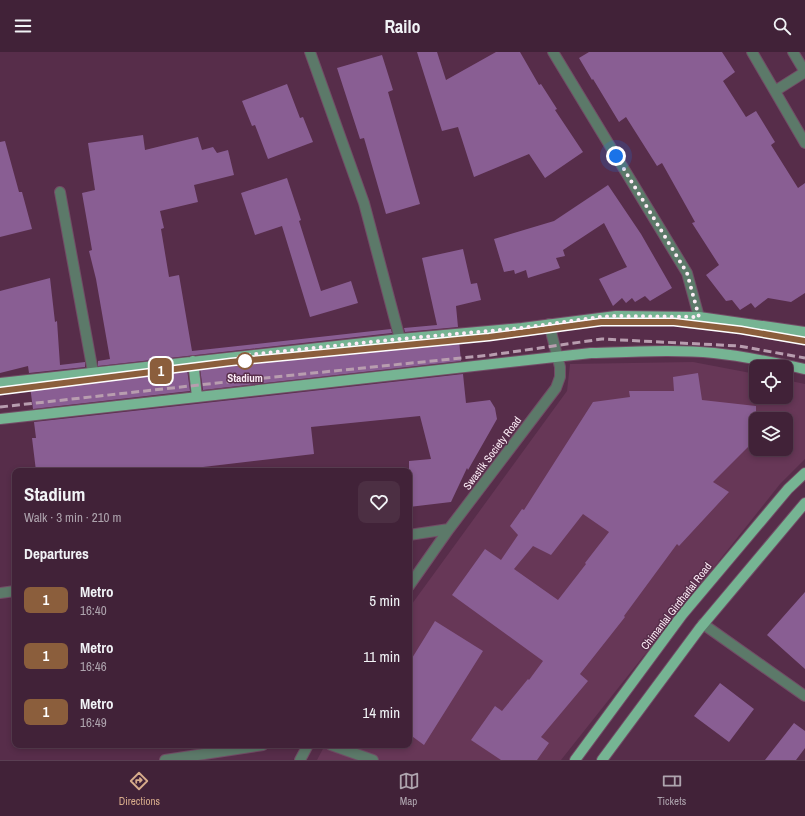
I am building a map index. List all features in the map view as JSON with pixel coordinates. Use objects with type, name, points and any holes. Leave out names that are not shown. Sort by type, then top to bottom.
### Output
[{"type":"main road","points":[[0,383],[616,316],[699,317],[805,332]]},
{"type":"main road","points":[[0,419],[591,353],[660,351],[713,353],[753,358],[805,369]]},
{"type":"main road","points":[[193,361],[197,397]]},
{"type":"main road","name":"Chimanlal Girdharlal Road","points":[[575,760],[682,615],[788,489],[805,473]]},
{"type":"main road","points":[[602,760],[703,624],[805,503]]},
{"type":"street","points":[[310,52],[364,203],[400,339]]},
{"type":"street","points":[[554,52],[687,273],[699,317]]},
{"type":"street","points":[[752,52],[805,143]]},
{"type":"street","points":[[775,91],[805,72],[793,52]]},
{"type":"street","points":[[60,192],[94,372]]},
{"type":"street","name":"Swastik Society Road","points":[[412,582],[449,529],[556,388],[560,377],[560,367],[549,324]]},
{"type":"street","points":[[412,534],[449,529]]},
{"type":"street","points":[[0,593],[12,591]]},
{"type":"street","points":[[703,624],[805,696]]},
{"type":"street","points":[[165,760],[243,748]]},
{"type":"street","points":[[300,760],[306,748]]},
{"type":"street","points":[[339,748],[373,760]]},
{"type":"shaded area","points":[[693,362],[749,373],[749,404],[793,404],[793,381],[805,384],[805,459],[780,484],[561,760],[317,760],[323,748],[412,748],[412,604],[567,391],[570,364]]},
{"type":"building","points":[[417,52],[437,52],[446,80],[496,52],[520,52],[539,85],[541,84],[557,109],[555,110],[583,152],[545,178],[529,154],[474,177],[458,127],[442,131]]},
{"type":"building","points":[[589,52],[722,52],[735,72],[723,81],[746,117],[756,111],[775,142],[771,145],[798,188],[805,183],[805,293],[791,302],[768,298],[755,308],[751,303],[740,310],[732,300],[726,301],[706,275],[719,265],[692,223],[695,222],[662,163],[657,166],[626,117],[619,122],[579,58]]},
{"type":"building","points":[[382,55],[393,90],[388,92],[420,204],[386,214],[364,138],[360,139],[337,68]]},
{"type":"building","points":[[287,84],[300,118],[303,117],[313,142],[268,159],[255,125],[252,126],[242,101]]},
{"type":"building","points":[[143,135],[145,150],[198,137],[202,150],[213,147],[217,153],[228,150],[234,175],[194,185],[198,202],[160,211],[164,228],[161,229],[169,277],[179,275],[192,351],[391,329],[392,333],[98,366],[98,361],[110,359],[96,279],[89,251],[92,250],[82,193],[95,190],[88,143]]},
{"type":"building","points":[[5,141],[19,192],[22,192],[32,229],[0,237],[0,142]]},
{"type":"building","points":[[287,178],[301,220],[299,221],[321,291],[351,281],[358,303],[310,317],[282,226],[255,235],[241,193]]},
{"type":"building","points":[[608,185],[641,234],[672,288],[650,301],[645,296],[635,302],[632,298],[626,303],[622,298],[613,306],[599,279],[627,267],[604,223],[563,250],[565,256],[556,258],[560,268],[528,278],[526,270],[515,274],[514,270],[504,272],[494,239],[554,221]]},
{"type":"building","points":[[463,249],[471,284],[477,283],[481,300],[456,306],[458,327],[405,332],[404,328],[437,325],[422,258]]},
{"type":"building","points":[[50,278],[55,322],[57,321],[60,365],[85,362],[85,367],[29,373],[28,366],[0,373],[0,291]]},
{"type":"building","points":[[459,340],[461,361],[203,390],[200,368]]},
{"type":"building","points":[[187,369],[190,391],[33,409],[30,386]]},
{"type":"building","points":[[698,373],[702,400],[756,406],[756,412],[749,412],[749,446],[713,482],[729,492],[679,546],[677,544],[624,616],[625,617],[580,674],[588,681],[541,737],[549,743],[537,760],[501,760],[471,740],[495,706],[502,711],[528,679],[529,680],[543,661],[452,595],[485,549],[501,560],[518,535],[510,526],[522,509],[524,510],[593,402],[630,397],[629,391],[674,391],[673,377]],"holes":[[[583,514],[609,532],[585,563],[586,564],[558,600],[514,569],[533,546],[551,555]]]},
{"type":"building","points":[[463,374],[466,403],[490,400],[495,408],[497,419],[468,470],[467,468],[451,502],[412,507],[412,468],[409,468],[409,461],[431,459],[420,416],[311,427],[314,454],[197,468],[36,468],[32,438],[36,438],[34,422]]},
{"type":"building","points":[[805,592],[805,669],[767,635]]},
{"type":"building","points":[[435,621],[483,651],[424,745],[412,736],[412,658]]},
{"type":"building","points":[[720,683],[754,709],[729,742],[694,716]]},
{"type":"building","points":[[794,723],[805,731],[805,748],[796,760],[765,760]]},
{"type":"railway","points":[[0,391],[231,362],[489,337],[601,322],[674,322],[741,330],[805,342]]},
{"type":"railway","points":[[0,407],[491,355],[602,339],[739,346],[805,358]]},
{"type":"metro line","name":"1","points":[[0,391],[231,362],[489,337],[601,322],[674,322],[741,330],[805,341]]},
{"type":"place","name":"Stadium","points":[[245,361]]},
{"type":"route","points":[[245,361],[237,356],[522,328],[600,317],[699,317],[687,273],[616,156]]}]
